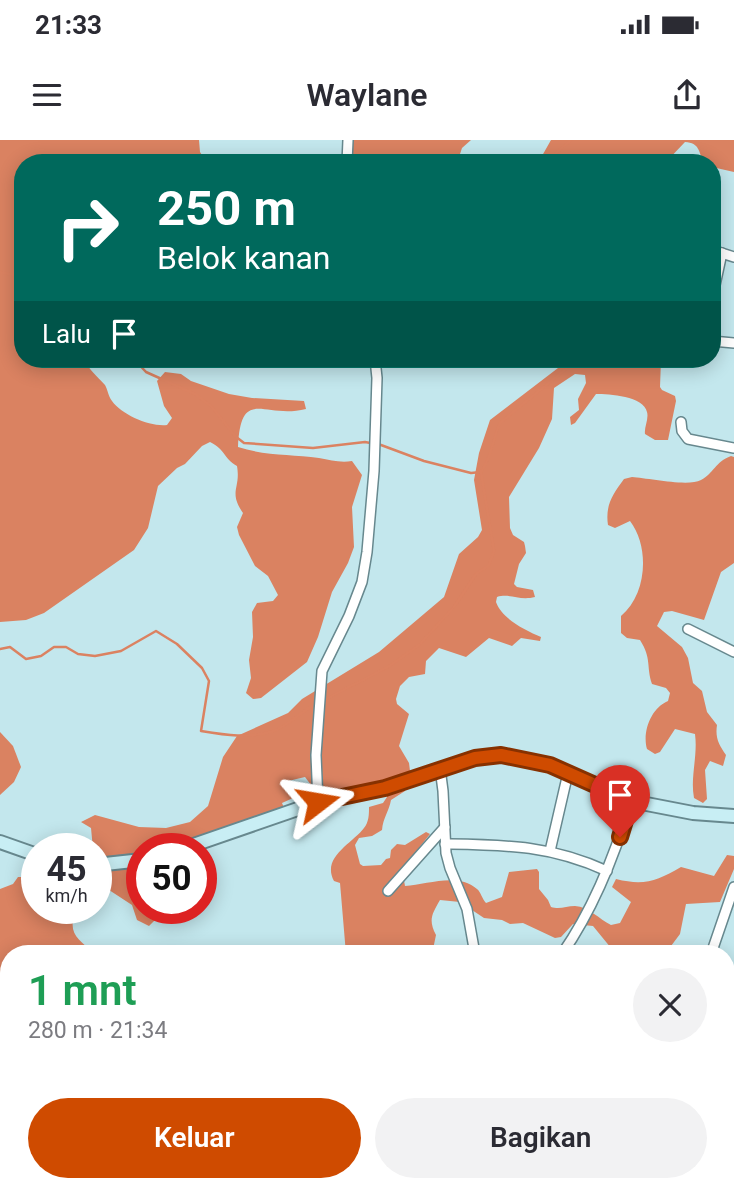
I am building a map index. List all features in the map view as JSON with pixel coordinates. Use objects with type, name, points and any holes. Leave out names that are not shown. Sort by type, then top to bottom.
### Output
[{"type":"main road","points":[[217,837],[318,802],[385,788],[475,758],[501,755],[550,765],[631,801],[692,813],[734,816]]},
{"type":"main road","points":[[0,842],[21,849]]},
{"type":"street","points":[[318,802],[316,755],[322,671],[362,582],[374,471],[376,368]]},
{"type":"street","points":[[681,422],[681,431],[688,439],[734,448]]},
{"type":"street","points":[[688,629],[734,652]]},
{"type":"street","points":[[440,768],[445,844],[450,868],[467,909],[473,945]]},
{"type":"street","points":[[550,851],[568,774]]},
{"type":"street","points":[[568,945],[607,871],[631,801]]},
{"type":"street","points":[[388,891],[444,827]]},
{"type":"street","points":[[445,844],[514,846],[550,851],[607,871]]},
{"type":"street","points":[[713,945],[734,887]]},
{"type":"shaded area","points":[[0,140],[199,140],[201,154],[14,154],[14,368],[90,368],[105,385],[117,406],[129,415],[160,425],[167,425],[172,418],[164,406],[157,381],[165,372],[181,374],[191,381],[229,394],[304,401],[306,409],[250,411],[244,416],[240,428],[238,447],[268,453],[352,461],[362,475],[352,507],[354,547],[332,592],[318,637],[307,662],[261,698],[253,699],[246,693],[251,678],[249,660],[253,637],[252,612],[257,603],[273,601],[278,595],[268,576],[255,566],[239,535],[237,527],[243,513],[236,500],[237,466],[210,442],[202,446],[158,486],[148,528],[134,550],[44,613],[26,620],[0,622]]},
{"type":"shaded area","points":[[352,140],[471,140],[462,148],[460,154],[344,154]]},
{"type":"shaded area","points":[[551,140],[734,140],[734,172],[721,169],[721,154],[700,154],[696,146],[685,142],[674,154],[543,154]]},
{"type":"shaded area","points":[[558,368],[661,368],[660,387],[675,396],[668,440],[655,440],[645,434],[647,415],[640,402],[617,395],[596,394],[571,425],[570,417],[579,410],[578,399],[586,383],[585,375],[575,374],[554,388],[552,419],[539,448],[509,497],[510,528],[513,535],[524,542],[526,553],[519,564],[514,584],[533,590],[535,597],[502,596],[497,597],[496,602],[503,614],[541,637],[540,641],[521,638],[512,646],[489,638],[466,657],[439,648],[426,661],[425,674],[409,677],[400,686],[397,704],[409,714],[399,746],[409,763],[410,771],[405,791],[391,800],[382,830],[372,836],[359,838],[355,845],[360,864],[381,865],[390,858],[391,850],[397,844],[405,845],[426,832],[430,834],[402,869],[405,886],[460,881],[477,889],[486,903],[502,897],[509,872],[537,869],[539,889],[551,907],[580,907],[611,925],[620,923],[631,902],[612,887],[616,879],[650,881],[681,867],[714,876],[727,855],[734,856],[734,869],[720,902],[686,904],[680,934],[672,945],[609,945],[593,926],[573,924],[561,937],[555,938],[523,923],[510,924],[484,918],[460,902],[440,900],[432,917],[436,935],[434,945],[345,945],[340,883],[334,881],[332,865],[340,851],[366,826],[369,807],[383,803],[387,797],[386,791],[324,805],[323,790],[311,785],[305,777],[288,781],[293,798],[282,803],[289,820],[217,843],[217,833],[126,833],[126,901],[112,892],[112,833],[91,833],[91,828],[81,822],[95,815],[139,827],[166,828],[190,822],[208,806],[223,757],[237,736],[288,713],[302,699],[379,652],[444,597],[459,554],[482,530],[474,480],[479,453],[490,420]]},
{"type":"shaded area","points":[[731,456],[734,457],[734,563],[721,572],[704,620],[672,611],[664,612],[657,626],[682,647],[688,658],[693,683],[702,691],[707,712],[717,725],[718,741],[726,755],[723,766],[710,761],[705,770],[707,799],[703,803],[694,798],[693,790],[695,734],[675,729],[660,752],[655,754],[647,749],[649,721],[657,709],[668,701],[670,693],[666,688],[652,684],[646,652],[640,640],[627,638],[621,633],[621,616],[630,607],[641,584],[643,557],[641,544],[630,521],[615,528],[608,525],[608,511],[613,495],[624,479],[632,477],[695,482]]},
{"type":"shaded area","points":[[0,732],[13,746],[21,767],[14,782],[0,795]]},
{"type":"shaded area","points":[[21,877],[21,924],[73,924],[75,934],[85,945],[0,945],[0,889],[13,884]]},
{"type":"waterway","points":[[556,154],[571,140]]},
{"type":"waterway","points":[[0,272],[14,275]]},
{"type":"waterway","points":[[142,368],[195,394],[212,407],[244,443],[313,448],[365,442],[424,461],[471,473],[481,472]]},
{"type":"waterway","points":[[322,701],[388,667],[419,645],[454,607],[476,574],[489,565],[494,551],[481,472],[500,423],[567,368]]},
{"type":"waterway","points":[[0,649],[10,647],[26,659],[41,656],[54,647],[66,647],[78,654],[95,656],[121,651],[156,631],[177,644],[202,668],[209,681],[201,731],[237,736],[273,731],[316,704]]},
{"type":"route","points":[[318,802],[385,788],[475,758],[501,755],[550,765],[631,801],[620,837]]}]
